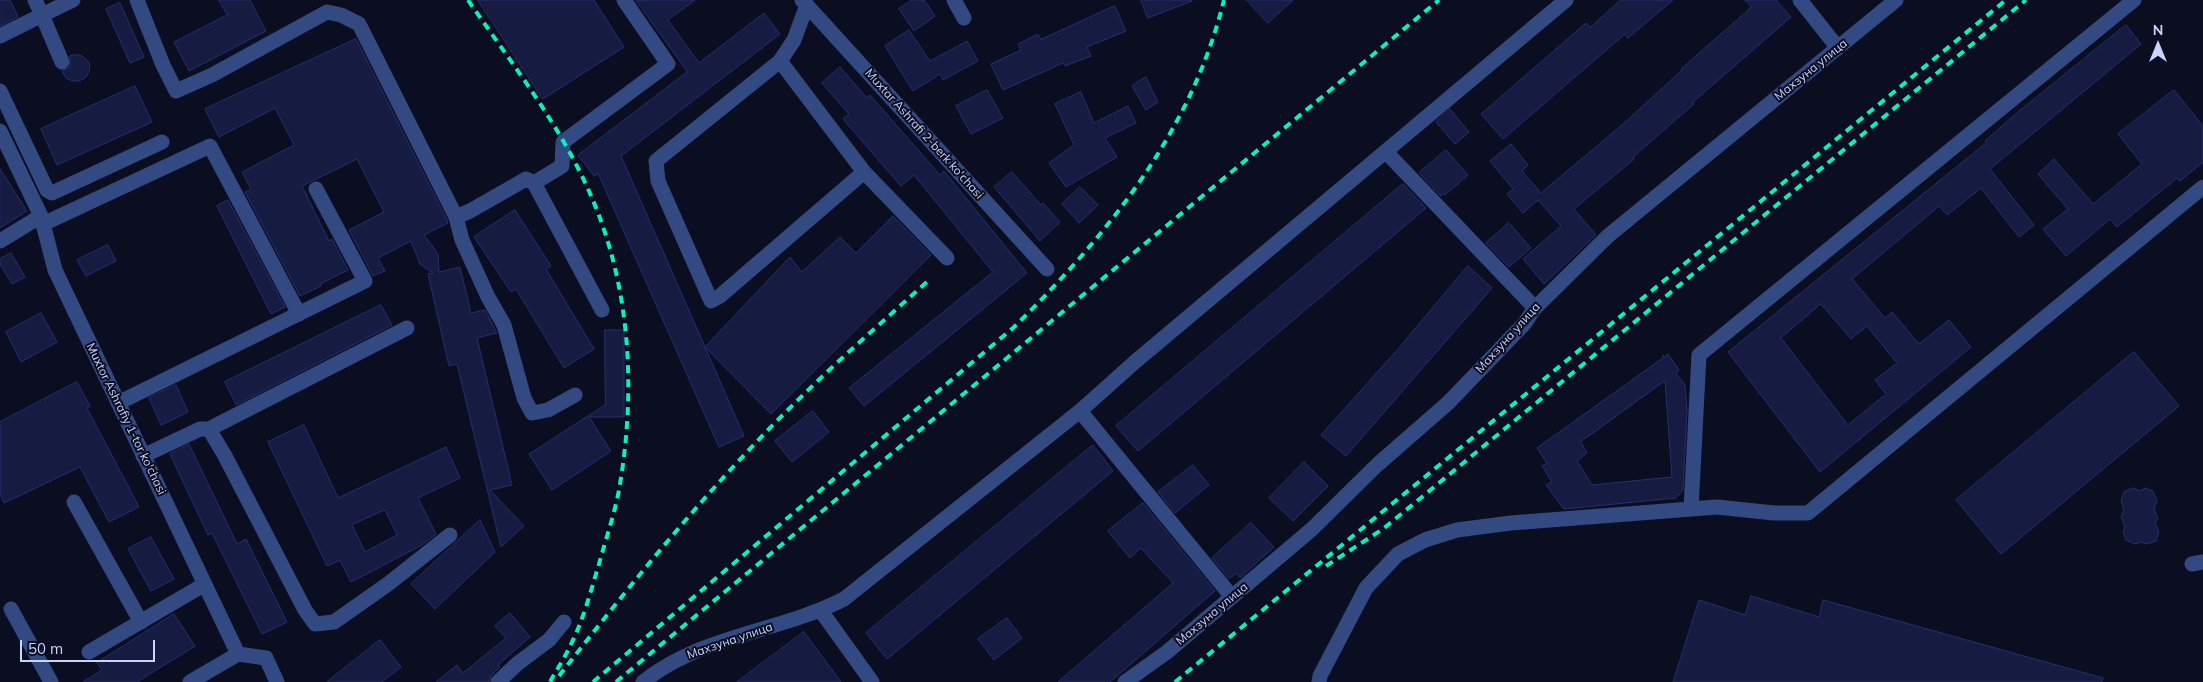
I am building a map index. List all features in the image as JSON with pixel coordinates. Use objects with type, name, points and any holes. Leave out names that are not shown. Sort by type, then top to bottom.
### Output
[{"type":"street","points":[[35,0],[62,62]]},
{"type":"street","points":[[0,36],[73,0]]},
{"type":"street","points":[[137,0],[163,65],[176,91],[212,75],[327,12],[341,15],[359,24],[456,217],[462,240],[488,297],[504,325],[524,398],[532,413],[548,410],[575,395]]},
{"type":"street","points":[[534,183],[562,166],[563,142],[668,64],[624,0]]},
{"type":"street","points":[[954,0],[964,18]]},
{"type":"street","name":"Махзуна улица","points":[[643,682],[674,662],[698,650],[821,611],[844,600],[1080,411],[1136,361],[1387,153],[1566,0]]},
{"type":"street","points":[[1800,0],[1838,48]]},
{"type":"street","name":"Махзуна улица","points":[[1125,682],[1167,652],[1312,529],[1377,465],[1448,403],[1524,324],[1535,308],[1608,236],[1896,0]]},
{"type":"street","points":[[1691,509],[1699,355],[2134,0]]},
{"type":"street","points":[[804,2],[794,40],[780,61],[656,161],[658,180],[711,301],[720,296],[864,172]]},
{"type":"street","name":"Muxtar Ashrafi 2-berk ko'chasi","points":[[804,2],[1047,269]]},
{"type":"street","points":[[780,61],[864,172],[947,258]]},
{"type":"street","points":[[0,91],[47,190],[52,193],[162,142]]},
{"type":"street","name":"Muxtor Ashrafiy 1-tor ko'chasi","points":[[0,131],[42,220],[55,270],[238,654]]},
{"type":"street","points":[[0,241],[42,220],[210,146],[299,314]]},
{"type":"street","points":[[1387,153],[1535,308]]},
{"type":"street","points":[[456,217],[526,179],[534,183],[602,310]]},
{"type":"street","points":[[1319,682],[1320,676],[1366,588],[1398,554],[1424,540],[1457,530],[1512,523],[1691,509],[1725,507],[1774,513],[1808,513],[2203,187]]},
{"type":"street","points":[[118,404],[366,281],[316,189]]},
{"type":"street","points":[[143,456],[200,429],[208,429],[406,328]]},
{"type":"street","points":[[1080,411],[1232,597]]},
{"type":"street","points":[[208,429],[225,456],[305,610],[315,624],[334,622],[388,584],[450,535]]},
{"type":"street","points":[[74,502],[141,622]]},
{"type":"street","points":[[89,652],[200,587]]},
{"type":"street","points":[[11,609],[51,682]]},
{"type":"street","points":[[821,611],[872,682]]},
{"type":"street","points":[[498,682],[517,664],[550,640],[564,622]]},
{"type":"street","points":[[190,682],[238,654],[266,658],[278,682]]},
{"type":"building","points":[[0,0],[10,0],[18,17],[0,26]]},
{"type":"building","points":[[219,0],[250,0],[266,31],[189,71],[174,42],[227,15]]},
{"type":"building","points":[[478,0],[594,0],[624,47],[543,99]]},
{"type":"building","points":[[636,0],[695,0],[668,20],[699,63],[764,13],[780,34],[621,156],[744,436],[719,447],[598,173],[594,176],[578,155],[687,72]]},
{"type":"building","points":[[912,0],[924,0],[935,16],[914,31],[899,9]]},
{"type":"building","points":[[1141,0],[1192,0],[1192,1],[1148,18]]},
{"type":"building","points":[[1247,0],[1293,0],[1268,23]]},
{"type":"building","points":[[1621,0],[1673,0],[1628,38],[1625,34],[1503,139],[1481,114],[1586,23],[1590,27]]},
{"type":"building","points":[[1745,0],[1776,0],[1791,17],[1693,102],[1694,104],[1633,157],[1634,159],[1574,209],[1596,235],[1544,284],[1523,259],[1561,226],[1538,200],[1523,213],[1507,194],[1513,189],[1490,161],[1511,144],[1528,165],[1522,171],[1541,193],[1622,125],[1681,69],[1746,12],[1751,7]]},
{"type":"building","points":[[120,3],[144,57],[130,63],[106,9]]},
{"type":"building","points":[[1115,6],[1126,31],[1087,47],[1091,56],[1065,66],[1063,63],[1003,90],[991,64],[1021,50],[1018,44],[1038,34],[1041,39]]},
{"type":"building","points":[[2126,25],[2141,44],[1990,169],[2034,225],[2019,237],[1981,188],[1947,215],[1939,206],[1852,279],[1885,318],[1892,312],[1919,344],[1949,320],[1971,347],[1820,472],[1728,352],[1986,143],[1985,141]],"holes":[[[1821,304],[1851,339],[1867,326],[1897,363],[1875,380],[1886,394],[1848,425],[1781,338]]]},
{"type":"building","points":[[909,30],[930,61],[967,41],[978,61],[943,80],[940,74],[913,91],[885,46]]},
{"type":"building","points":[[356,39],[447,220],[448,223],[424,235],[438,254],[439,272],[460,267],[471,313],[485,310],[497,333],[477,338],[512,485],[490,490],[524,526],[501,547],[457,364],[449,366],[428,274],[433,273],[420,264],[411,241],[378,258],[385,271],[373,276],[349,230],[384,212],[357,159],[302,186],[329,241],[332,239],[348,270],[300,296],[245,192],[251,189],[242,172],[294,145],[275,108],[219,137],[205,109]]},
{"type":"building","points":[[80,55],[90,65],[89,72],[85,78],[79,81],[72,81],[66,78],[62,71],[70,67],[70,56]]},
{"type":"building","points":[[840,67],[867,98],[870,95],[940,175],[944,171],[1027,273],[864,406],[849,388],[993,272],[914,175],[901,186],[843,119],[849,114],[822,83]]},
{"type":"building","points":[[1146,77],[1158,102],[1146,110],[1132,86]]},
{"type":"building","points":[[135,86],[152,122],[57,165],[41,129]]},
{"type":"building","points":[[987,90],[1003,118],[971,134],[956,106]]},
{"type":"building","points":[[2174,90],[2203,126],[2203,162],[2180,181],[2177,178],[2117,227],[2110,219],[2066,256],[2043,229],[2068,209],[2038,174],[2054,159],[2093,204],[2142,164],[2118,134]]},
{"type":"building","points":[[1081,92],[1094,123],[1128,106],[1136,123],[1105,138],[1117,157],[1066,187],[1049,163],[1074,145],[1055,104]]},
{"type":"building","points":[[1450,109],[1469,132],[1455,144],[1436,122]]},
{"type":"building","points":[[1446,150],[1468,175],[1445,195],[1444,193],[1441,196],[1419,173]]},
{"type":"building","points":[[0,169],[27,211],[0,228]]},
{"type":"building","points":[[1012,172],[1041,205],[1043,203],[1060,222],[1040,241],[994,187]]},
{"type":"building","points":[[1403,184],[1426,208],[1138,451],[1116,426]]},
{"type":"building","points":[[1080,187],[1098,205],[1079,223],[1062,204]]},
{"type":"building","points":[[228,200],[285,307],[271,314],[217,206]]},
{"type":"building","points":[[515,210],[551,266],[546,269],[594,349],[564,368],[516,289],[511,292],[474,237]]},
{"type":"building","points":[[893,216],[931,255],[771,414],[705,347],[790,257],[802,272],[840,237],[856,253]]},
{"type":"building","points":[[1509,223],[1531,248],[1509,267],[1486,243]]},
{"type":"building","points":[[108,245],[116,261],[86,276],[77,260]]},
{"type":"building","points":[[11,253],[25,277],[12,284],[0,264],[0,259]]},
{"type":"building","points":[[1468,266],[1492,288],[1346,456],[1321,435],[1398,349]]},
{"type":"building","points":[[381,305],[392,325],[236,405],[225,382]]},
{"type":"building","points":[[41,313],[57,342],[21,362],[6,332]]},
{"type":"building","points":[[605,330],[624,330],[624,417],[589,417],[611,451],[552,490],[529,454],[605,405]]},
{"type":"building","points":[[2134,352],[2179,406],[2001,554],[1956,500]]},
{"type":"building","points":[[1668,354],[1679,370],[1676,373],[1685,385],[1687,409],[1683,490],[1676,498],[1564,509],[1546,485],[1552,482],[1542,466],[1547,463],[1537,448],[1663,358],[1663,355],[1665,357]],"holes":[[[1665,381],[1672,477],[1592,485],[1577,461],[1587,453],[1581,442]]]},
{"type":"building","points":[[77,382],[90,406],[87,408],[139,507],[109,522],[80,467],[4,503],[0,494],[0,422]]},
{"type":"building","points":[[176,385],[188,412],[161,425],[149,398]]},
{"type":"building","points":[[813,411],[829,432],[792,462],[775,441]]},
{"type":"building","points":[[304,425],[338,498],[446,447],[460,478],[418,498],[436,534],[422,545],[351,582],[340,560],[327,566],[268,442]],"holes":[[[385,510],[397,535],[365,552],[352,525]]]},
{"type":"building","points":[[189,444],[237,544],[246,539],[287,622],[262,634],[212,533],[208,535],[170,454]]},
{"type":"building","points":[[1093,445],[1113,471],[887,659],[866,633]]},
{"type":"building","points":[[1304,462],[1328,486],[1293,521],[1269,498]]},
{"type":"building","points":[[1193,465],[1209,485],[1175,513],[1158,492]]},
{"type":"building","points":[[2133,488],[2140,491],[2145,488],[2153,491],[2157,501],[2154,509],[2158,518],[2155,523],[2159,532],[2156,541],[2147,544],[2141,542],[2135,544],[2126,540],[2123,532],[2125,527],[2121,517],[2124,510],[2121,501],[2124,492]]},
{"type":"building","points":[[1143,503],[1215,591],[1110,682],[1058,682],[1173,583],[1141,548],[1130,558],[1108,531]]},
{"type":"building","points":[[480,520],[495,552],[435,609],[411,584]]},
{"type":"building","points":[[1251,523],[1274,547],[1240,578],[1236,573],[1229,579],[1212,558]]},
{"type":"building","points":[[151,537],[174,579],[151,591],[128,549]]},
{"type":"building","points":[[1751,596],[1819,617],[1823,600],[2103,678],[2102,682],[1673,682],[1699,600],[1745,615]]},
{"type":"building","points":[[510,613],[530,637],[498,665],[500,667],[491,676],[489,682],[436,682],[457,665],[463,673],[506,638],[495,626]]},
{"type":"building","points":[[174,614],[195,646],[137,682],[83,682],[102,670],[97,663]]},
{"type":"building","points":[[1007,618],[1022,638],[994,660],[978,639]]},
{"type":"building","points":[[804,632],[841,682],[737,682]]},
{"type":"building","points":[[380,640],[401,667],[382,682],[327,682]]},
{"type":"railway","points":[[468,0],[535,96],[580,172],[605,232],[622,302],[626,338],[628,411],[618,494],[584,614],[570,647],[550,682]]},
{"type":"railway","points":[[593,682],[1013,328],[1048,293],[1113,218],[1142,179],[1168,137],[1191,94],[1210,48],[1224,0]]},
{"type":"railway","points":[[616,682],[1439,0]]},
{"type":"railway","points":[[1175,682],[2006,0]]},
{"type":"railway","points":[[1326,566],[1383,529],[2026,0]]},
{"type":"railway","points":[[559,676],[673,535],[733,467],[812,386],[930,279]]}]
